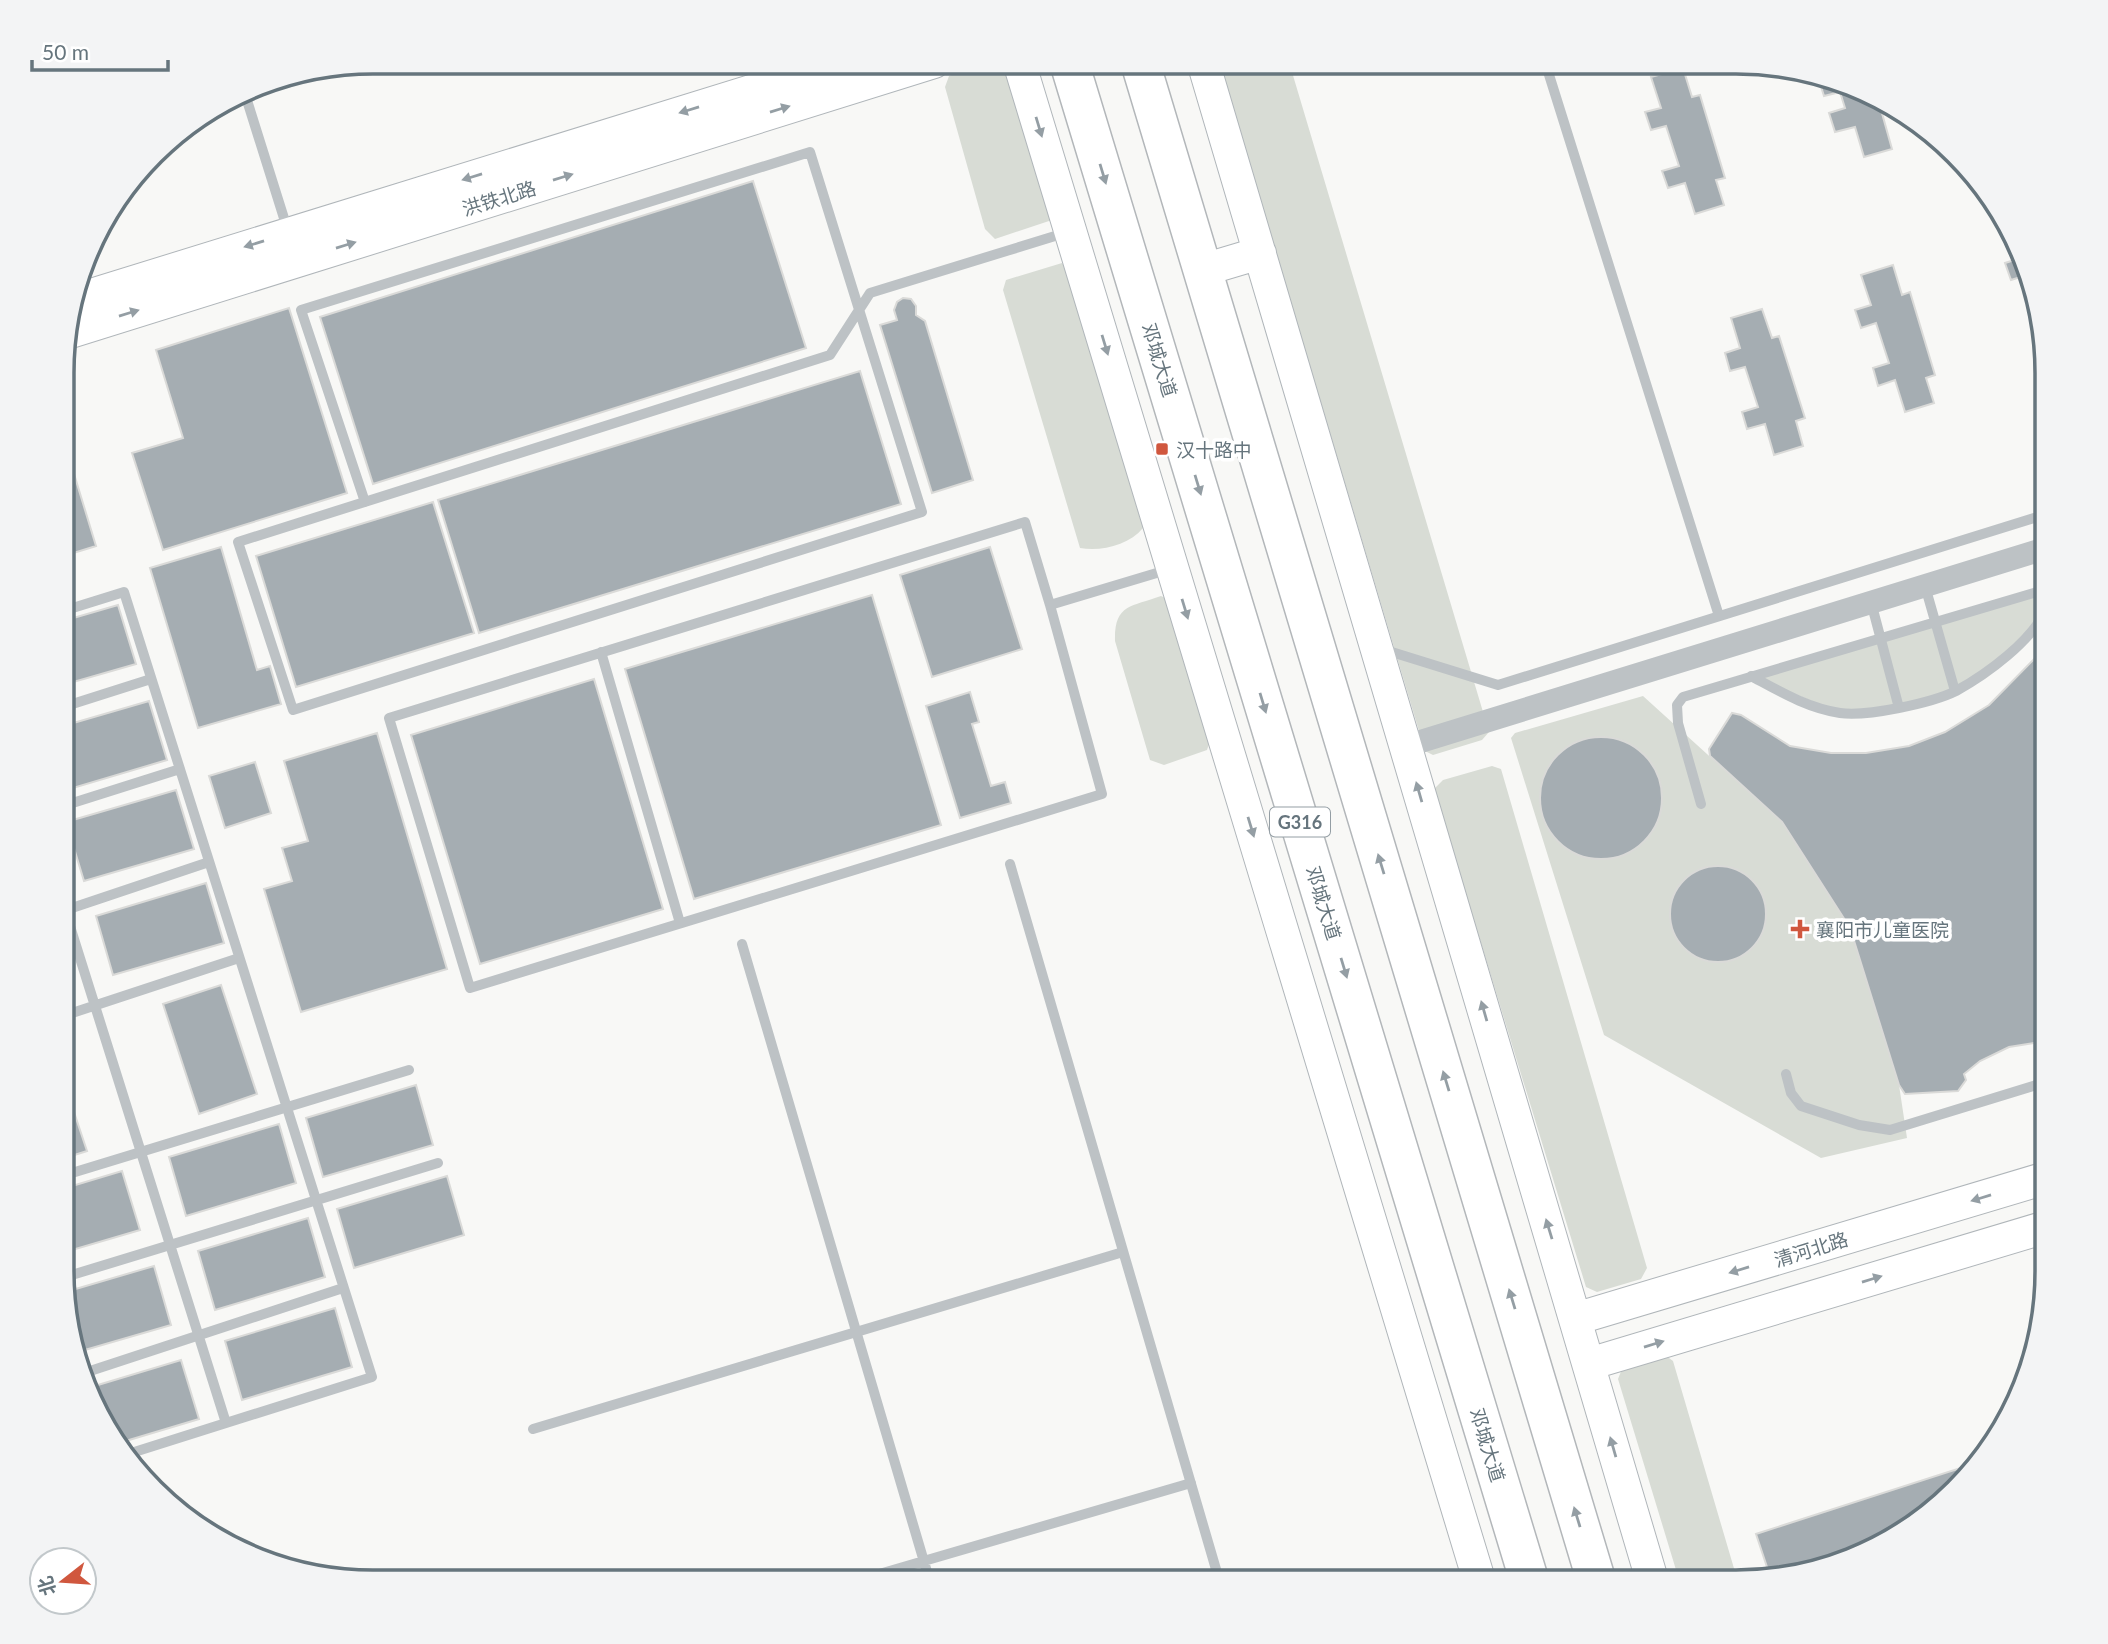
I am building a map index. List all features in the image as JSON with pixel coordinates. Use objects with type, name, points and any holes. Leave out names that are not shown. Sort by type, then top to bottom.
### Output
[{"type":"highway","name":"邓城大道","points":[[1073,74],[1526,1570]]},
{"type":"highway","points":[[1144,74],[1593,1570]]},
{"type":"street","name":"洪铁北路","points":[[77,329],[292,247],[809,74]]},
{"type":"street","name":"洪铁北路","points":[[83,298],[292,247],[892,74]]},
{"type":"street","points":[[1023,74],[1476,1570]]},
{"type":"street","points":[[1207,74],[1649,1570]]},
{"type":"street","points":[[1203,270],[1260,253]]},
{"type":"street","points":[[1406,746],[2035,552]]},
{"type":"street","name":"清河北路","points":[[1576,1320],[2035,1181]]},
{"type":"street","points":[[1589,1364],[2035,1230]]},
{"type":"lane","points":[[1549,74],[1719,616]]},
{"type":"lane","points":[[247,101],[292,247]]},
{"type":"lane","points":[[365,502],[301,310],[810,152],[860,309],[922,512],[293,710],[238,542],[365,502],[830,355],[860,309],[870,293],[1070,231]]},
{"type":"lane","points":[[1376,647],[1498,685],[2035,518]]},
{"type":"lane","points":[[1025,522],[1050,605],[1101,794],[470,988],[389,718],[1025,522]]},
{"type":"lane","points":[[1050,605],[1173,569]]},
{"type":"lane","points":[[1925,586],[1955,691]]},
{"type":"lane","points":[[74,608],[124,592],[372,1377],[134,1452]]},
{"type":"lane","points":[[1701,804],[1678,723],[1677,705],[1683,697],[2035,593]]},
{"type":"lane","points":[[1871,602],[1899,708]]},
{"type":"lane","points":[[1751,676],[1802,704],[1841,713],[1899,708],[1955,691],[2020,645],[2035,627]]},
{"type":"lane","points":[[601,652],[680,923]]},
{"type":"lane","points":[[74,704],[152,679]]},
{"type":"lane","points":[[74,803],[180,769]]},
{"type":"lane","points":[[74,905],[209,862]]},
{"type":"lane","points":[[1010,864],[1216,1570]]},
{"type":"lane","points":[[74,943],[226,1423]]},
{"type":"lane","points":[[742,944],[926,1570]]},
{"type":"lane","points":[[74,1012],[239,958]]},
{"type":"lane","points":[[74,1172],[409,1070]]},
{"type":"lane","points":[[1786,1074],[1791,1093],[1801,1106],[1859,1125],[1889,1130],[2035,1085]]},
{"type":"lane","points":[[74,1274],[438,1163]]},
{"type":"lane","points":[[533,1429],[1123,1252]]},
{"type":"lane","points":[[90,1371],[343,1288]]},
{"type":"lane","points":[[895,1570],[1191,1483]]},
{"type":"shaded area","points":[[1013,74],[1052,220],[995,239],[985,229],[945,87],[949,76]]},
{"type":"shaded area","points":[[1223,74],[1293,74],[1489,732],[1482,740],[1433,755],[1425,751]]},
{"type":"shaded area","points":[[1062,263],[1143,528],[1130,539],[1105,548],[1080,548],[1003,290],[1006,280]]},
{"type":"shaded area","points":[[2035,593],[2035,624],[2020,645],[1955,691],[1899,708],[1841,713],[1751,676]]},
{"type":"shaded area","points":[[1161,596],[1172,601],[1211,738],[1207,750],[1164,765],[1150,760],[1115,641],[1115,629],[1121,613],[1133,605]]},
{"type":"shaded area","points":[[1643,696],[1782,822],[1850,928],[1899,1085],[1907,1138],[1821,1158],[1604,1035],[1511,738],[1515,733]]},
{"type":"shaded area","points":[[1492,766],[1501,769],[1647,1268],[1641,1279],[1597,1292],[1586,1287],[1434,789],[1443,780]]},
{"type":"shaded area","points":[[1665,1355],[1673,1361],[1734,1570],[1676,1570],[1618,1379],[1622,1369]]},
{"type":"building","points":[[1685,74],[1692,97],[1700,95],[1725,178],[1716,180],[1724,205],[1695,214],[1685,183],[1668,188],[1662,171],[1679,166],[1666,126],[1651,130],[1645,112],[1661,108],[1651,77]]},
{"type":"building","points":[[1821,86],[1839,92],[1824,96]]},
{"type":"building","points":[[1840,92],[1882,112],[1892,149],[1864,157],[1855,127],[1835,132],[1829,113],[1845,108]]},
{"type":"building","points":[[753,181],[806,348],[373,484],[320,317]]},
{"type":"building","points":[[2013,261],[2019,277],[2011,280],[2005,263]]},
{"type":"building","points":[[1893,265],[1902,295],[1910,292],[1935,375],[1926,378],[1934,403],[1905,412],[1895,380],[1878,386],[1873,368],[1889,363],[1876,323],[1861,328],[1855,310],[1871,305],[1861,275]]},
{"type":"building","points":[[903,298],[911,299],[916,306],[916,315],[925,321],[973,480],[932,493],[880,325],[897,320],[894,310],[897,302]]},
{"type":"building","points":[[289,308],[347,493],[163,550],[132,453],[183,438],[156,350]]},
{"type":"building","points":[[1762,309],[1772,338],[1779,336],[1805,418],[1796,421],[1803,446],[1774,455],[1765,424],[1747,429],[1742,412],[1758,407],[1745,367],[1730,371],[1725,353],[1740,348],[1731,318]]},
{"type":"building","points":[[860,371],[901,504],[479,633],[438,500]]},
{"type":"building","points":[[74,474],[96,546],[74,553]]},
{"type":"building","points":[[433,502],[474,633],[296,687],[256,556]]},
{"type":"building","points":[[221,547],[257,670],[270,666],[281,704],[198,728],[150,568]]},
{"type":"building","points":[[990,547],[1022,649],[932,677],[900,575]]},
{"type":"building","points":[[872,595],[941,825],[694,899],[625,669]]},
{"type":"building","points":[[118,605],[136,664],[74,682],[74,618]]},
{"type":"building","points":[[2035,658],[2035,1043],[2009,1047],[1980,1061],[1964,1074],[1966,1080],[1958,1091],[1905,1094],[1899,1085],[1850,928],[1782,822],[1710,756],[1709,749],[1732,713],[1741,715],[1790,746],[1831,753],[1866,753],[1909,746],[1945,732],[1989,705]]},
{"type":"building","points":[[594,679],[663,909],[480,964],[411,735]]},
{"type":"building","points":[[970,692],[979,722],[972,724],[991,786],[1005,782],[1011,803],[960,818],[926,706]]},
{"type":"building","points":[[149,701],[167,760],[74,788],[74,723]]},
{"type":"building","points":[[377,733],[447,969],[301,1012],[264,889],[292,881],[282,848],[308,841],[284,761]]},
{"type":"building","points":[[1601,737],[1624,742],[1644,755],[1657,775],[1662,798],[1657,821],[1644,841],[1624,854],[1601,859],[1578,854],[1558,841],[1545,821],[1540,798],[1545,775],[1558,755],[1578,742]]},
{"type":"building","points":[[255,762],[271,813],[225,828],[209,776]]},
{"type":"building","points":[[176,790],[194,849],[84,881],[74,848],[74,820]]},
{"type":"building","points":[[1718,866],[1736,869],[1752,880],[1763,896],[1766,914],[1763,932],[1752,948],[1736,959],[1718,962],[1700,959],[1684,948],[1673,932],[1670,914],[1673,896],[1684,880],[1700,869]]},
{"type":"building","points":[[206,883],[224,943],[113,975],[96,916]]},
{"type":"building","points":[[221,985],[257,1094],[199,1114],[163,1004]]},
{"type":"building","points":[[416,1085],[433,1145],[323,1177],[306,1118]]},
{"type":"building","points":[[74,1112],[87,1151],[74,1155]]},
{"type":"building","points":[[279,1124],[296,1183],[186,1216],[169,1157]]},
{"type":"building","points":[[122,1171],[140,1230],[74,1249],[74,1185]]},
{"type":"building","points":[[447,1176],[464,1235],[354,1268],[337,1209]]},
{"type":"building","points":[[308,1218],[325,1277],[215,1310],[198,1251]]},
{"type":"building","points":[[154,1266],[171,1325],[84,1350],[74,1289]]},
{"type":"building","points":[[335,1308],[352,1367],[242,1400],[225,1341]]},
{"type":"building","points":[[181,1360],[199,1419],[127,1441],[96,1386]]},
{"type":"building","points":[[1961,1468],[1933,1496],[1901,1520],[1868,1540],[1831,1555],[1768,1569],[1756,1534]]},
{"type":"place","name":"汉十路中","points":[[1162,449]]},
{"type":"place","name":"襄阳市儿童医院","points":[[1800,929]]}]
